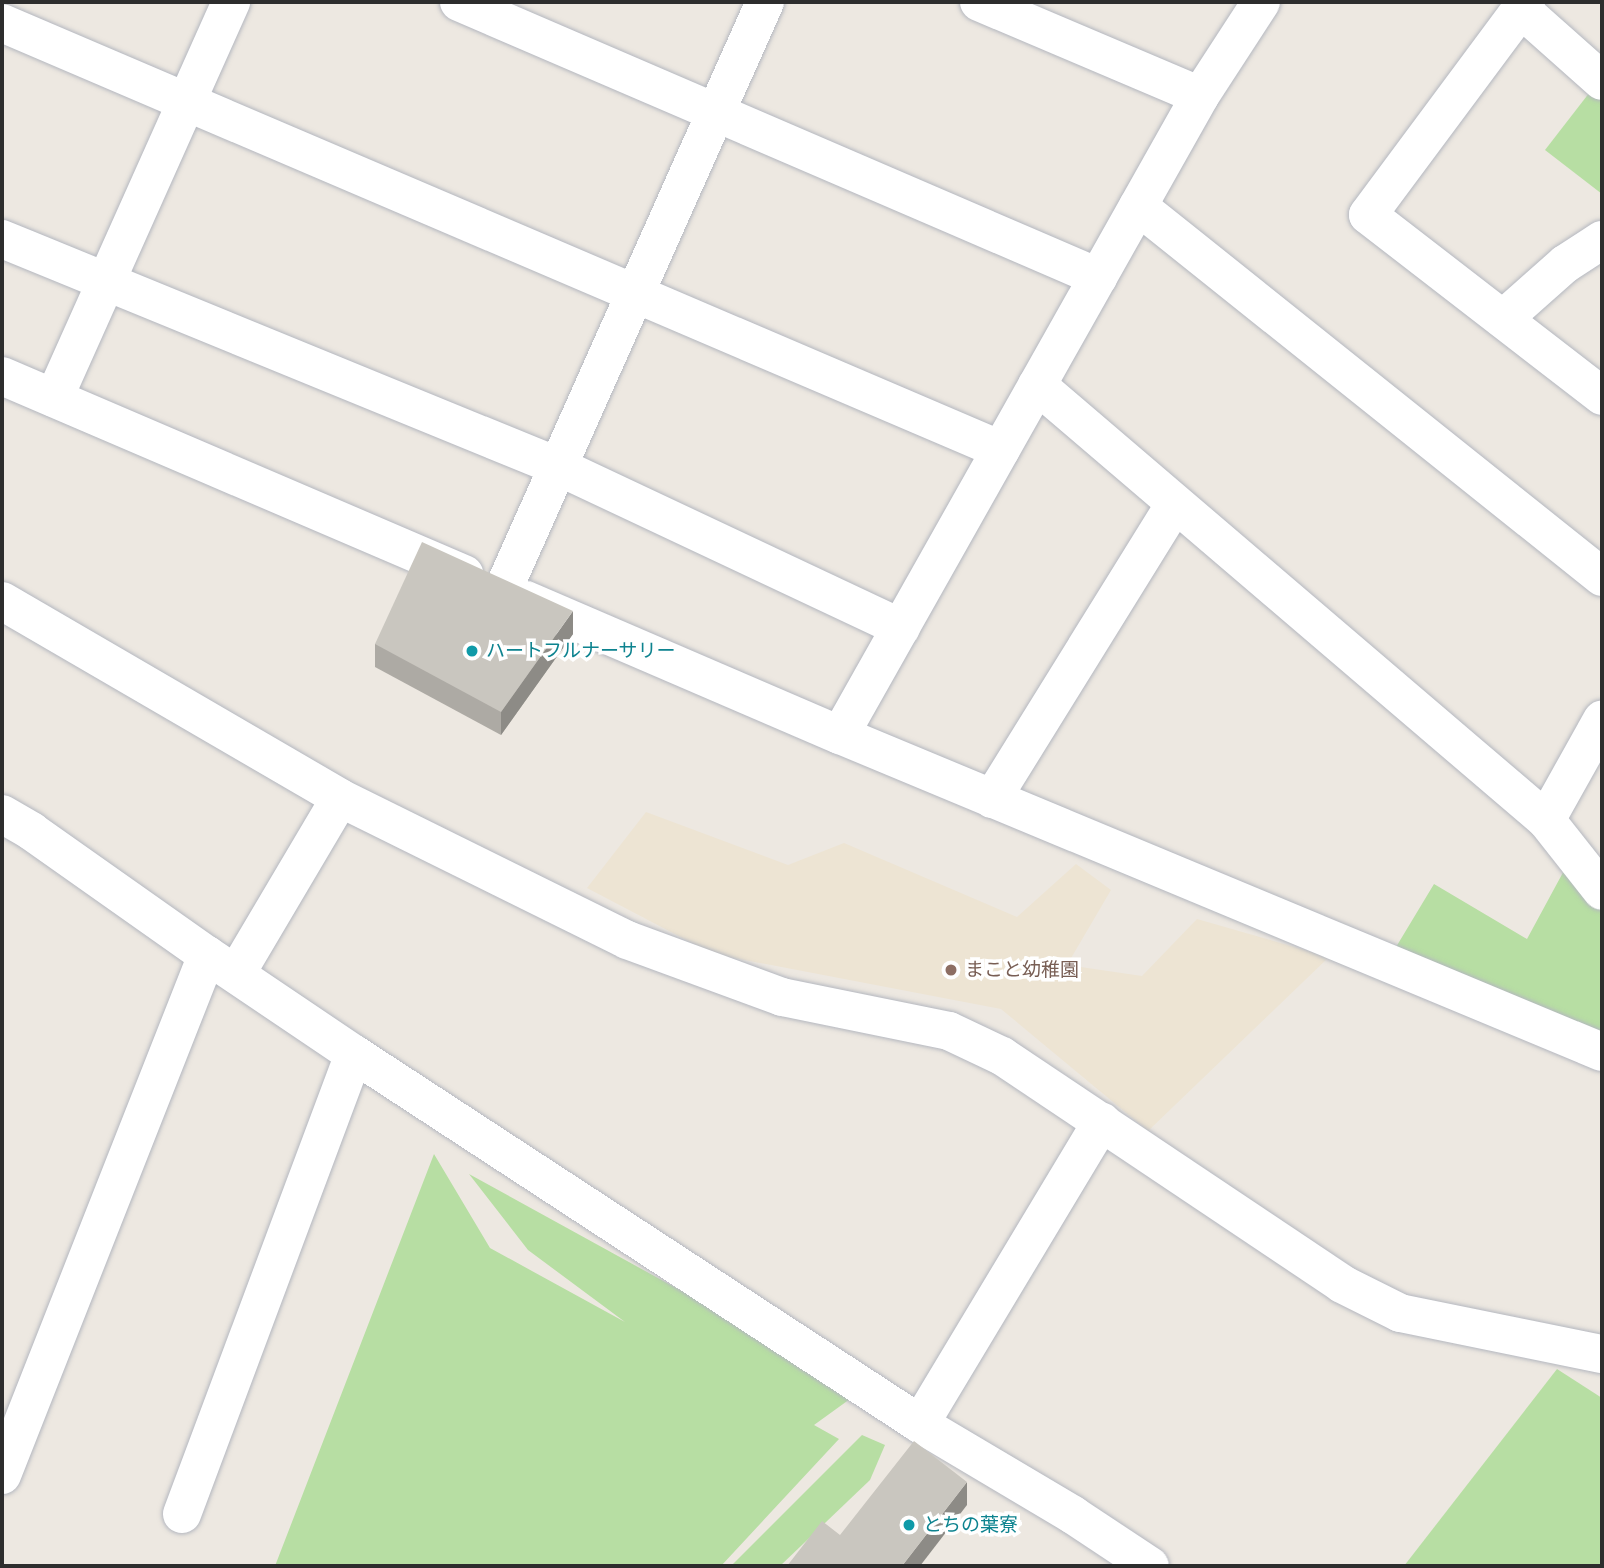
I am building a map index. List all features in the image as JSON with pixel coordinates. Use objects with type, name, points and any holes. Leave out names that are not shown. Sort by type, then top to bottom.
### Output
[{"type":"street","points":[[54,398],[231,2]]},
{"type":"street","points":[[459,2],[716,110],[1098,277]]},
{"type":"street","points":[[503,590],[632,295],[765,2]]},
{"type":"street","points":[[840,735],[1200,96],[1261,2]]},
{"type":"street","points":[[991,4],[1200,96]]},
{"type":"street","points":[[1601,393],[1368,215],[1523,5],[1602,81]]},
{"type":"street","points":[[2,23],[187,105],[1000,450]]},
{"type":"street","points":[[1138,206],[1602,577]]},
{"type":"street","points":[[2,239],[557,466],[901,628]]},
{"type":"street","points":[[1503,320],[1565,264],[1602,240]]},
{"type":"street","points":[[2,376],[840,735],[1602,1052]]},
{"type":"street","points":[[1037,386],[1546,820],[1602,891]]},
{"type":"street","points":[[992,799],[1175,504]]},
{"type":"street","points":[[2,601],[340,798],[627,940],[782,997],[949,1031],[1002,1056],[1342,1284],[1400,1313],[1602,1354]]},
{"type":"street","points":[[1546,820],[1602,720]]},
{"type":"street","points":[[2,1475],[221,965],[340,798]]},
{"type":"street","points":[[2,814],[32,831],[221,965],[354,1054],[920,1424],[1073,1515],[1150,1566]]},
{"type":"street","points":[[182,1514],[354,1054]]},
{"type":"street","points":[[920,1424],[1102,1121]]},
{"type":"shaded area","name":"まこと幼稚園","points":[[646,812],[788,865],[844,843],[1017,917],[1076,864],[1111,890],[1067,965],[1142,976],[1197,919],[1329,957],[1148,1131],[1001,1009],[713,954],[587,888]]},
{"type":"green space","points":[[1600,79],[1602,81],[1602,194],[1545,150]]},
{"type":"green space","points":[[1573,854],[1602,891],[1602,1052],[1387,962],[1434,884],[1527,939]]},
{"type":"green space","points":[[434,1154],[490,1248],[625,1322],[528,1250],[469,1174],[836,1376],[850,1399],[814,1425],[839,1439],[721,1566],[275,1566]]},
{"type":"green space","points":[[1557,1369],[1602,1398],[1602,1566],[1404,1566]]},
{"type":"green space","points":[[862,1435],[885,1445],[870,1480],[780,1566],[731,1566]]},
{"type":"building","name":"ハートフルナーサリー","points":[[422,542],[573,611],[501,712],[375,644]]},
{"type":"building","name":"とちの葉寮","points":[[914,1441],[967,1482],[902,1566],[787,1566],[822,1521],[840,1535]]},
{"type":"place","name":"ハートフルナーサリー","points":[[472,651]]},
{"type":"place","name":"まこと幼稚園","points":[[951,970]]},
{"type":"place","name":"とちの葉寮","points":[[909,1525]]}]
